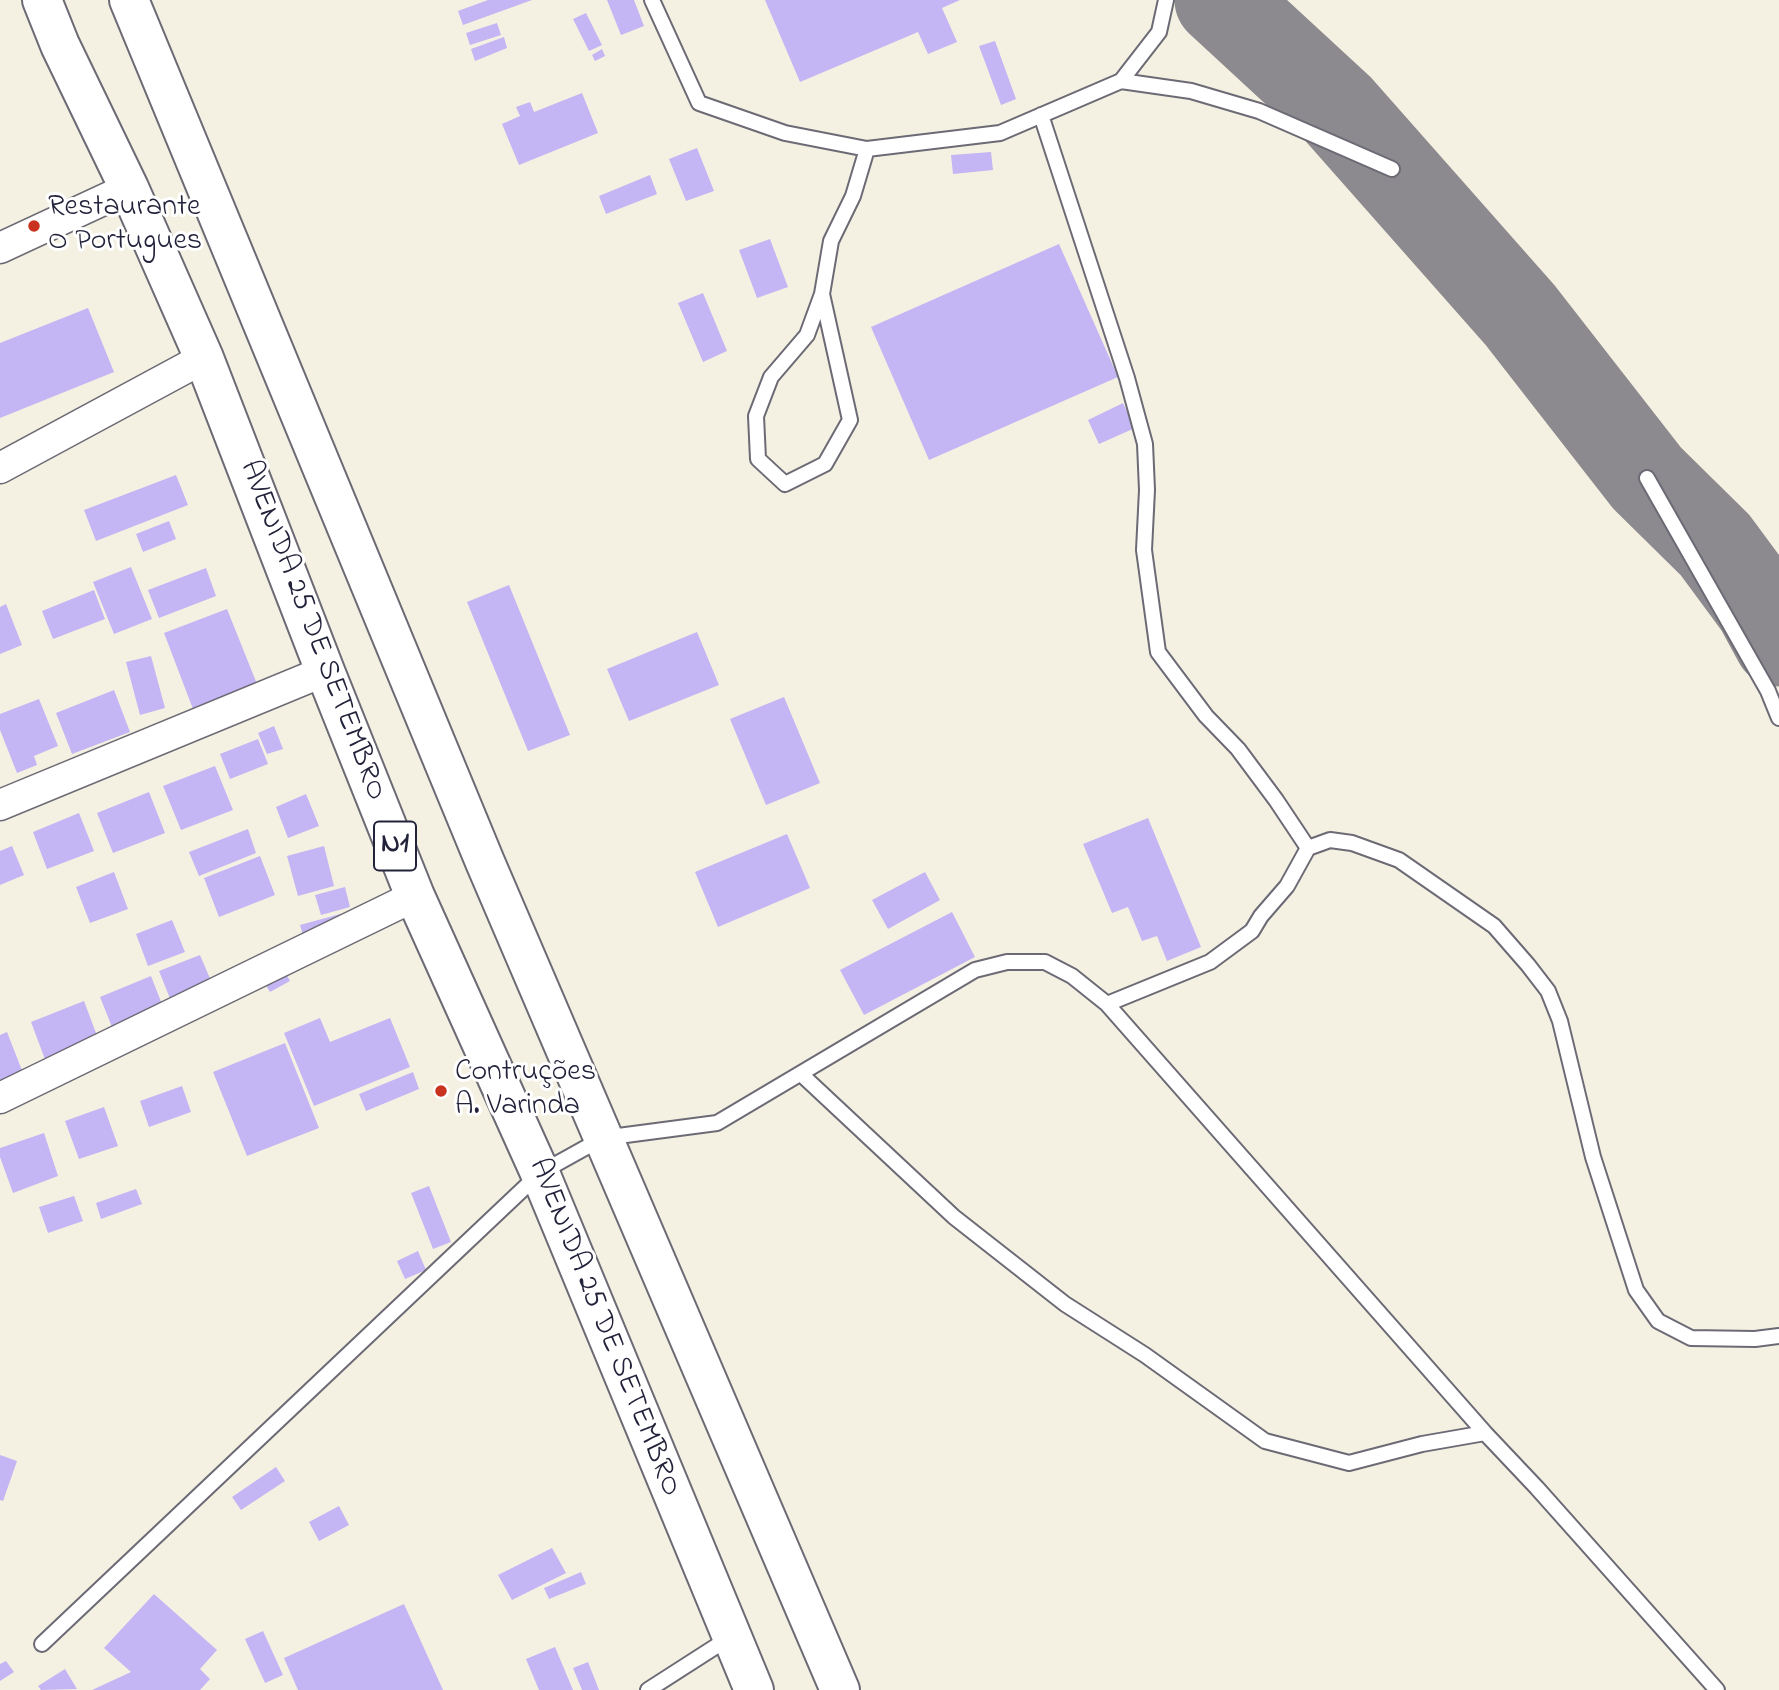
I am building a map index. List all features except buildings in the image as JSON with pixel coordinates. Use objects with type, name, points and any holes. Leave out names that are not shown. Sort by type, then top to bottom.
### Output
[{"type":"highway","name":"AVENIDA 25 DE SETEMBRO","points":[[42,0],[60,45],[204,358],[415,896],[540,1173],[754,1690]]},
{"type":"highway","points":[[128,0],[480,849],[840,1690]]},
{"type":"street","points":[[0,248],[128,188]]},
{"type":"street","points":[[0,468],[204,358]]},
{"type":"street","points":[[0,805],[325,671]]},
{"type":"street","points":[[0,1098],[415,896]]},
{"type":"lane","points":[[652,0],[699,103],[785,133],[867,149],[1000,133],[1121,80],[1159,32],[1166,0]]},
{"type":"lane","points":[[1121,80],[1191,91],[1259,111],[1392,170]]},
{"type":"lane","points":[[1041,115],[1127,377],[1145,444],[1147,490],[1144,550],[1158,652],[1206,716],[1238,750],[1276,800],[1308,849]]},
{"type":"lane","points":[[822,294],[850,420],[825,464],[785,484],[758,459],[756,416],[771,377],[807,335],[822,294],[831,241],[852,196],[867,149]]},
{"type":"lane","points":[[1647,478],[1768,691],[1779,718]]},
{"type":"lane","points":[[1107,1004],[1210,962],[1252,931],[1261,916],[1287,886],[1308,849],[1330,840],[1352,843],[1399,860],[1494,926],[1548,991],[1560,1021],[1593,1157],[1636,1290],[1658,1321],[1691,1338],[1755,1339],[1779,1336]]},
{"type":"lane","points":[[42,1644],[540,1173],[603,1138],[717,1123],[975,970],[1007,962],[1045,962],[1072,976],[1107,1004],[1485,1433],[1717,1690]]},
{"type":"lane","points":[[801,1074],[954,1217],[1065,1304],[1145,1355],[1265,1441],[1349,1463],[1422,1444],[1485,1433]]},
{"type":"lane","points":[[648,1690],[730,1637]]},
{"type":"taxiway","points":[[1220,0],[1338,109],[1520,315],[1647,478],[1715,545],[1760,606],[1779,641]]},
{"type":"place","name":"Restaurante O Portugues","points":[[34,226]]},
{"type":"place","name":"Contruções A. Varinda","points":[[441,1091]]}]
